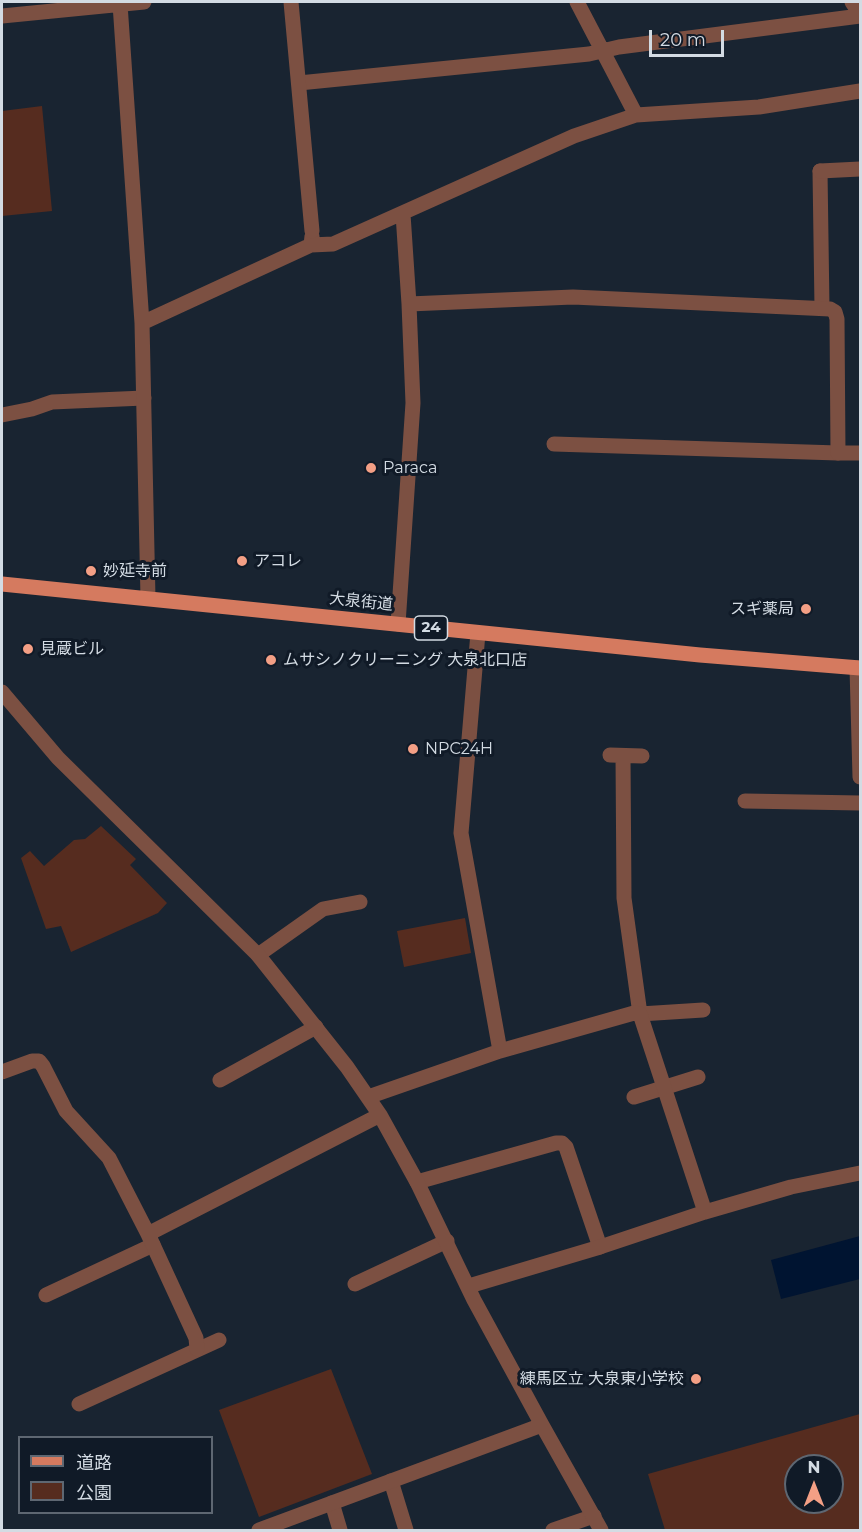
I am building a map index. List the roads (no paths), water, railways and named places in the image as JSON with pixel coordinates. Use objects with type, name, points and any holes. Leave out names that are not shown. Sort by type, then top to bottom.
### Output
[{"type":"main road","name":"大泉街道","points":[[2,584],[700,655],[859,668]]},
{"type":"street","points":[[2,16],[144,2]]},
{"type":"street","points":[[291,2],[312,238]]},
{"type":"street","points":[[577,2],[636,115]]},
{"type":"street","points":[[299,83],[589,54],[619,47],[861,15],[852,2]]},
{"type":"street","points":[[120,4],[142,323],[148,598]]},
{"type":"street","points":[[142,323],[312,238],[333,244],[574,136],[636,115],[759,107],[861,91]]},
{"type":"street","points":[[822,308],[820,171],[861,169]]},
{"type":"street","points":[[398,624],[413,403],[410,304],[403,214]]},
{"type":"street","points":[[410,304],[573,297],[822,308],[835,312],[837,319],[838,453]]},
{"type":"street","points":[[2,415],[52,402],[144,399]]},
{"type":"street","points":[[554,444],[861,453]]},
{"type":"street","points":[[478,633],[461,833],[500,1051]]},
{"type":"street","points":[[859,668],[861,777]]},
{"type":"street","points":[[2,692],[58,758],[258,955],[368,1097],[417,1182],[542,1425],[602,1530]]},
{"type":"street","points":[[642,756],[616,755],[624,898],[640,1014],[644,1018],[705,1212]]},
{"type":"street","points":[[745,801],[861,803]]},
{"type":"street","points":[[258,955],[323,909],[360,902]]},
{"type":"street","points":[[368,1097],[500,1051],[634,1013],[703,1010]]},
{"type":"street","points":[[220,1080],[316,1027]]},
{"type":"street","points":[[2,1072],[32,1061],[39,1061],[66,1111],[109,1158],[196,1338],[197,1349]]},
{"type":"street","points":[[634,1097],[698,1077]]},
{"type":"street","points":[[46,1295],[380,1115]]},
{"type":"street","points":[[417,1182],[562,1143],[566,1148],[600,1246]]},
{"type":"street","points":[[469,1286],[790,1187],[861,1173]]},
{"type":"street","points":[[355,1284],[447,1241]]},
{"type":"street","points":[[79,1404],[219,1340]]},
{"type":"street","points":[[259,1530],[276,1527],[332,1503],[542,1425]]},
{"type":"street","points":[[391,1481],[406,1530]]},
{"type":"street","points":[[332,1503],[339,1530]]},
{"type":"street","points":[[552,1530],[594,1516]]},
{"type":"water","points":[[860,1236],[860,1279],[781,1299],[771,1260]]},
{"type":"place","name":"Paraca","points":[[371,468]]},
{"type":"place","name":"アコレ","points":[[242,561]]},
{"type":"place","name":"妙延寺前","points":[[91,571]]},
{"type":"place","name":"スギ薬局","points":[[806,609]]},
{"type":"place","name":"見蔵ビル","points":[[28,649]]},
{"type":"place","name":"ムサシノクリーニング 大泉北口店","points":[[271,660]]},
{"type":"place","name":"NPC24H","points":[[413,749]]},
{"type":"place","name":"練馬区立 大泉東小学校","points":[[696,1379]]}]
